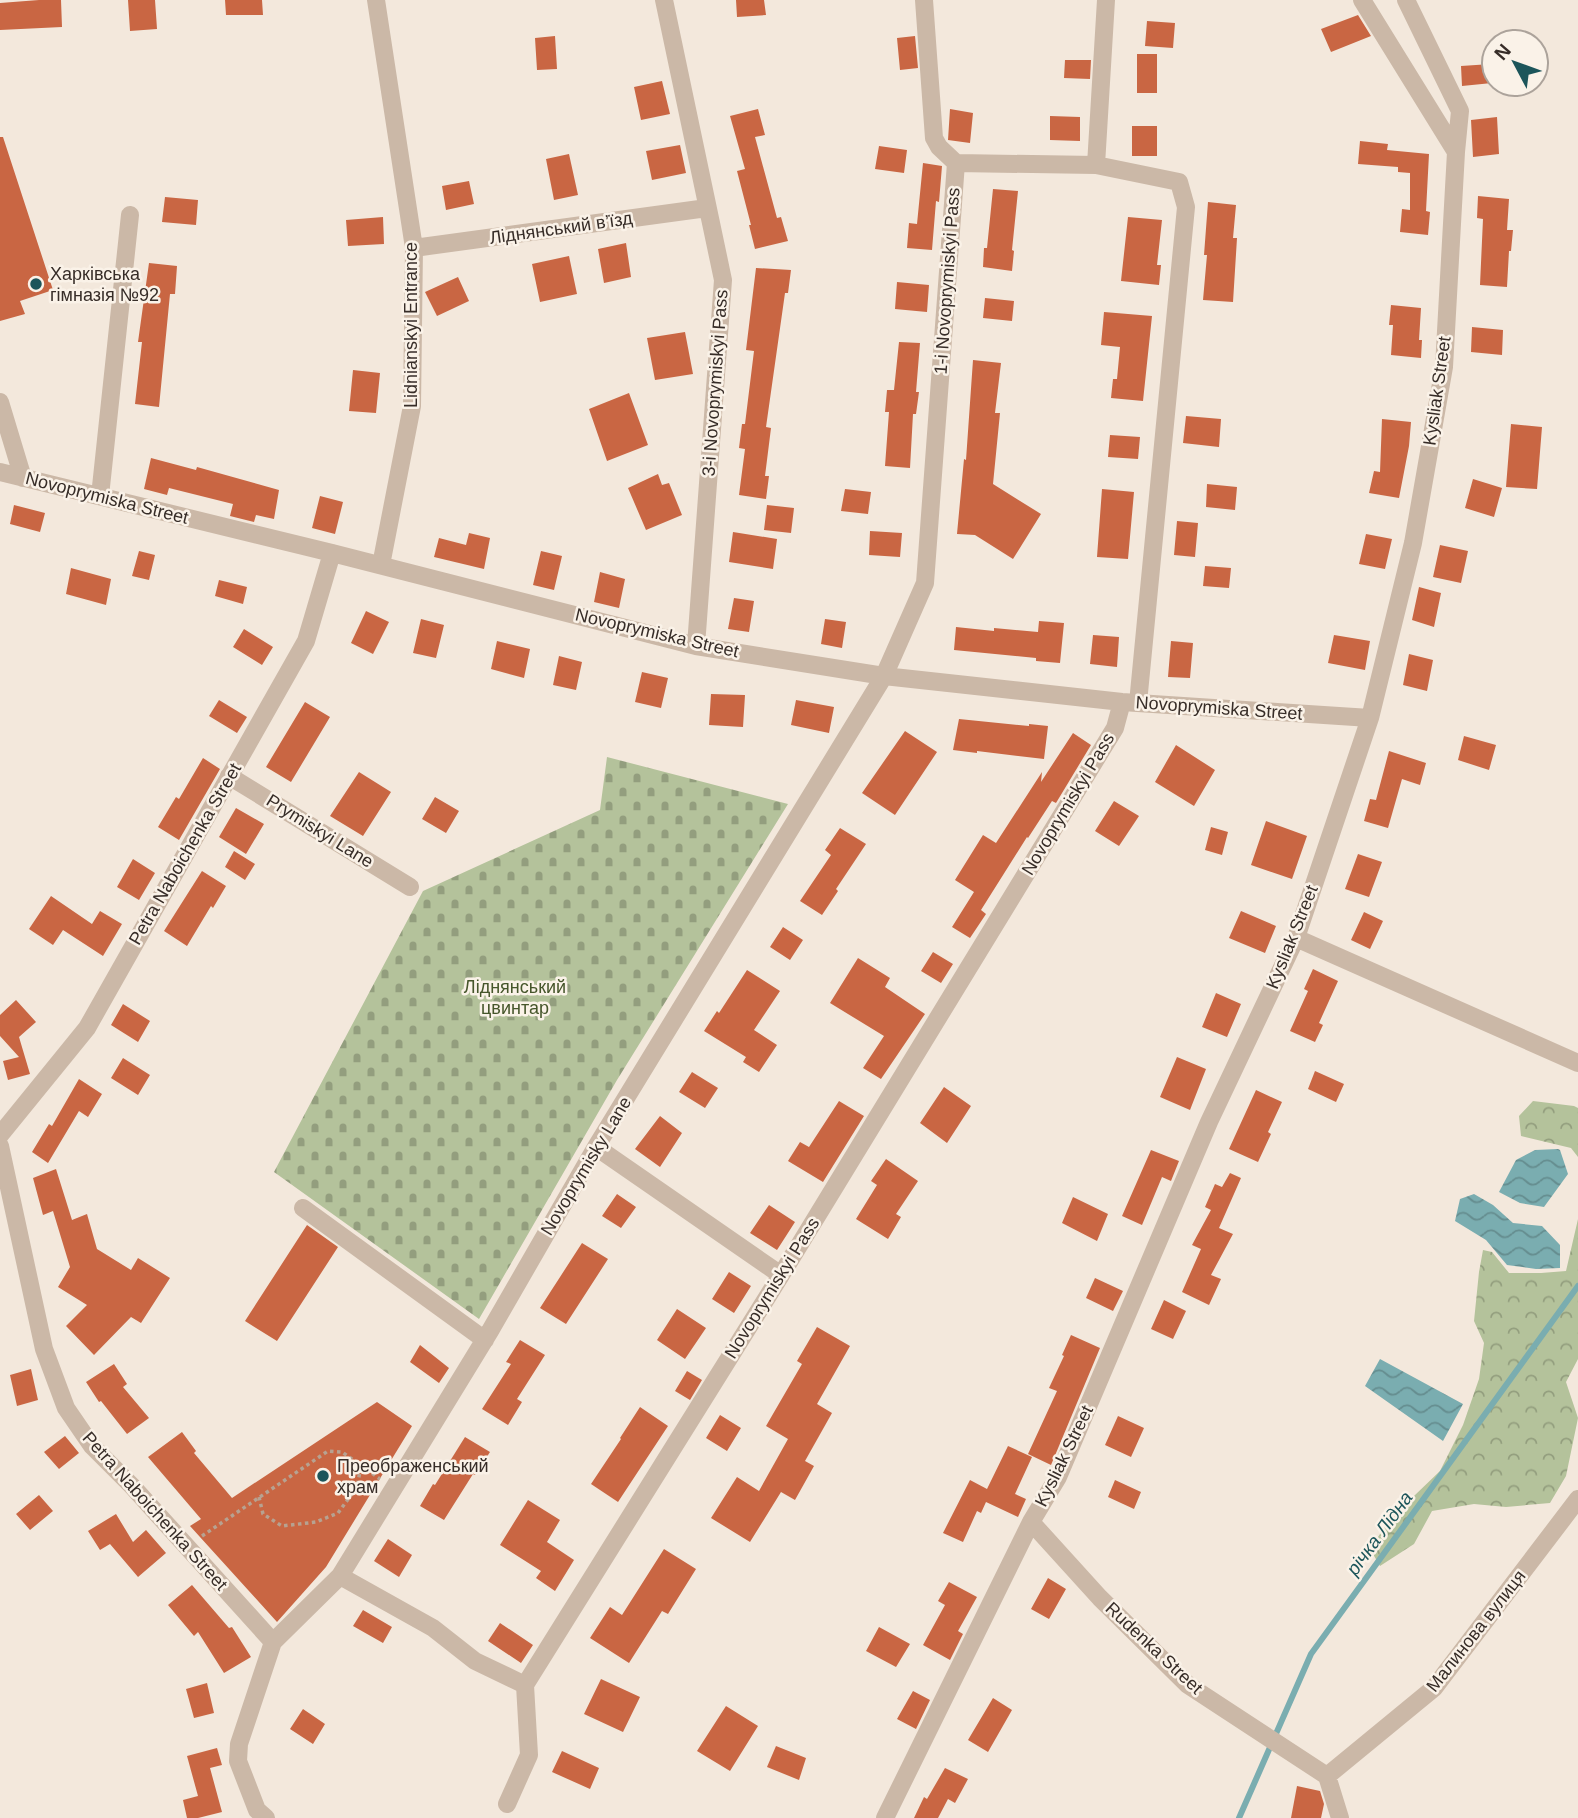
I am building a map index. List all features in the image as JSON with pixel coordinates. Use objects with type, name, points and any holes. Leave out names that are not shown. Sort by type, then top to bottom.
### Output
[{"type":"street","name":"Lidnianskyi Entrance","points":[[376,0],[414,248],[412,406],[381,565]]},
{"type":"street","name":"3-i Novoprymiskyi Pass","points":[[664,0],[723,280],[696,646]]},
{"type":"street","points":[[924,0],[934,138],[939,147],[956,163]]},
{"type":"street","points":[[1096,165],[1106,0]]},
{"type":"street","points":[[1362,0],[1456,152]]},
{"type":"street","name":"Kysliak Street","points":[[885,1818],[1031,1522],[1058,1477],[1209,1122],[1296,938],[1370,718],[1413,543],[1444,367],[1460,111],[1406,0]]},
{"type":"street","name":"1-i Novoprymiskyi Pass","points":[[884,676],[925,583],[956,163],[1096,165],[1179,182],[1186,207],[1130,703]]},
{"type":"street","name":"Ліднянський в’їзд","points":[[414,248],[708,208]]},
{"type":"street","points":[[100,496],[130,215]]},
{"type":"street","points":[[0,402],[23,478]]},
{"type":"street","name":"Novoprymiska Street","points":[[0,472],[381,565],[696,646],[884,676],[1130,703],[1370,718]]},
{"type":"street","name":"Petra Naboichenka Street","points":[[0,1135],[86,1028],[306,641],[331,553]]},
{"type":"street","name":"Novoprymisky Lane","points":[[273,1642],[340,1576],[485,1340],[596,1147],[884,676]]},
{"type":"street","name":"Novoprymiskyi Pass","points":[[525,1685],[781,1275],[1130,703]]},
{"type":"street","name":"Prymiskyi Lane","points":[[229,776],[410,887]]},
{"type":"street","points":[[1296,938],[1578,1063]]},
{"type":"street","name":"Petra Naboichenka Street","points":[[0,1146],[44,1349],[66,1408],[92,1446],[132,1486],[273,1642]]},
{"type":"street","points":[[596,1147],[781,1275]]},
{"type":"street","points":[[303,1208],[485,1340]]},
{"type":"street","name":"Малинова вулиця","points":[[1327,1776],[1434,1688],[1578,1499]]},
{"type":"street","name":"Rudenka Street","points":[[1031,1522],[1100,1598],[1188,1685],[1327,1776]]},
{"type":"street","points":[[340,1576],[433,1628],[475,1661],[525,1685],[529,1755],[507,1804]]},
{"type":"street","points":[[266,1818],[257,1810],[238,1761],[239,1744],[273,1642]]},
{"type":"street","points":[[1327,1776],[1340,1818]]},
{"type":"path","points":[[186,1546],[328,1451],[342,1452],[393,1488]]},
{"type":"path","points":[[260,1497],[263,1514],[282,1526],[316,1522],[338,1513],[357,1487],[361,1466]]},
{"type":"green space","name":"Ліднянський цвинтар","points":[[607,757],[788,804],[617,1080],[479,1319],[274,1172],[423,891],[600,810]]},
{"type":"green space","points":[[1533,1101],[1578,1108],[1578,1157],[1571,1148],[1521,1136],[1519,1116]]},
{"type":"green space","points":[[1578,1219],[1578,1359],[1566,1382],[1578,1418],[1566,1476],[1550,1503],[1506,1507],[1474,1504],[1432,1511],[1414,1544],[1380,1566],[1370,1549],[1390,1519],[1440,1471],[1463,1425],[1479,1379],[1484,1343],[1474,1321],[1483,1250],[1492,1252],[1509,1273],[1566,1271]]},
{"type":"water","points":[[1558,1149],[1568,1174],[1544,1207],[1520,1203],[1499,1192],[1516,1160],[1535,1150]]},
{"type":"water","points":[[1474,1194],[1493,1205],[1513,1223],[1542,1226],[1560,1245],[1560,1268],[1536,1269],[1507,1265],[1486,1240],[1455,1221],[1460,1199]]},
{"type":"water","points":[[1380,1359],[1463,1404],[1443,1441],[1365,1386]]},
{"type":"building","points":[[61,0],[62,27],[0,30],[0,3]]},
{"type":"building","points":[[128,0],[155,0],[157,29],[130,31]]},
{"type":"building","points":[[225,0],[262,0],[263,15],[226,15]]},
{"type":"building","points":[[736,0],[764,0],[766,15],[737,17]]},
{"type":"building","points":[[1358,15],[1371,36],[1331,52],[1321,29]]},
{"type":"building","points":[[1147,21],[1175,23],[1173,48],[1145,46]]},
{"type":"building","points":[[555,36],[557,69],[537,70],[535,38]]},
{"type":"building","points":[[915,36],[918,68],[900,70],[897,38]]},
{"type":"building","points":[[1137,54],[1157,54],[1157,93],[1137,93]]},
{"type":"building","points":[[1065,60],[1091,60],[1090,79],[1064,78]]},
{"type":"building","points":[[1480,65],[1480,84],[1462,86],[1461,66]]},
{"type":"building","points":[[662,81],[670,114],[641,120],[634,87]]},
{"type":"building","points":[[758,109],[765,135],[755,137],[777,218],[781,217],[788,241],[755,249],[737,171],[745,169],[730,116]]},
{"type":"building","points":[[950,109],[973,113],[970,143],[948,140]]},
{"type":"building","points":[[1050,116],[1080,117],[1080,141],[1050,140]]},
{"type":"building","points":[[1497,117],[1499,154],[1473,157],[1471,120]]},
{"type":"building","points":[[1132,126],[1157,126],[1157,156],[1132,156]]},
{"type":"building","points":[[0,137],[3,137],[53,290],[20,301],[25,314],[0,321]]},
{"type":"building","points":[[1360,141],[1388,144],[1387,150],[1429,154],[1426,211],[1430,212],[1428,235],[1400,232],[1402,209],[1410,210],[1410,173],[1398,172],[1398,167],[1358,164]]},
{"type":"building","points":[[680,145],[686,173],[652,180],[646,151]]},
{"type":"building","points":[[879,146],[907,150],[904,173],[875,169]]},
{"type":"building","points":[[569,154],[578,195],[554,200],[546,159]]},
{"type":"building","points":[[923,163],[942,166],[932,250],[907,248],[909,223],[917,224]]},
{"type":"building","points":[[469,181],[474,204],[446,210],[442,186]]},
{"type":"building","points":[[993,189],[1018,191],[1012,271],[983,267]]},
{"type":"building","points":[[1478,196],[1509,199],[1507,230],[1513,230],[1507,287],[1480,285],[1483,219],[1477,218]]},
{"type":"building","points":[[165,197],[198,200],[196,225],[162,222]]},
{"type":"building","points":[[1208,202],[1236,205],[1233,302],[1203,300]]},
{"type":"building","points":[[383,217],[384,244],[348,246],[346,220]]},
{"type":"building","points":[[1128,217],[1162,220],[1157,265],[1161,265],[1159,285],[1121,281]]},
{"type":"building","points":[[626,243],[631,277],[604,283],[598,249]]},
{"type":"building","points":[[569,256],[577,294],[540,302],[532,264]]},
{"type":"building","points":[[149,263],[177,266],[175,294],[170,294],[159,407],[135,404],[142,342],[138,342]]},
{"type":"building","points":[[756,268],[791,270],[788,293],[785,293],[766,427],[771,428],[765,476],[769,476],[766,499],[739,495],[745,449],[739,448],[742,424],[745,424],[754,351],[746,350]]},
{"type":"building","points":[[458,277],[469,301],[437,316],[425,292]]},
{"type":"building","points":[[897,282],[929,285],[927,312],[895,309]]},
{"type":"building","points":[[985,298],[1014,301],[1012,321],[983,318]]},
{"type":"building","points":[[1391,305],[1421,308],[1421,358],[1391,355]]},
{"type":"building","points":[[1104,312],[1152,316],[1143,401],[1111,398],[1113,379],[1117,379],[1120,347],[1101,345]]},
{"type":"building","points":[[1472,327],[1503,330],[1502,355],[1471,352]]},
{"type":"building","points":[[685,332],[693,374],[655,380],[647,338]]},
{"type":"building","points":[[899,342],[920,343],[916,392],[919,392],[916,414],[913,414],[910,468],[885,466],[889,412],[885,412],[887,390],[894,390]]},
{"type":"building","points":[[973,360],[1001,363],[995,413],[1000,413],[993,484],[1041,514],[1013,559],[975,535],[957,534],[964,459],[966,460]]},
{"type":"building","points":[[353,370],[380,373],[376,413],[349,411]]},
{"type":"building","points":[[629,393],[648,445],[607,461],[589,409]]},
{"type":"building","points":[[1186,416],[1221,419],[1219,447],[1183,443]]},
{"type":"building","points":[[1382,419],[1411,422],[1399,498],[1369,493],[1374,471],[1380,472]]},
{"type":"building","points":[[1511,424],[1542,427],[1537,489],[1506,487]]},
{"type":"building","points":[[1110,435],[1140,437],[1138,459],[1108,457]]},
{"type":"building","points":[[151,458],[196,470],[197,467],[279,490],[274,519],[256,515],[254,522],[230,516],[233,504],[169,488],[167,495],[144,489]]},
{"type":"building","points":[[658,474],[662,485],[669,483],[682,515],[646,530],[628,488]]},
{"type":"building","points":[[1473,479],[1502,488],[1494,517],[1465,508]]},
{"type":"building","points":[[1207,484],[1237,487],[1235,510],[1206,507]]},
{"type":"building","points":[[845,489],[871,492],[868,514],[841,511]]},
{"type":"building","points":[[1102,489],[1134,492],[1128,559],[1097,557]]},
{"type":"building","points":[[320,496],[343,502],[335,534],[312,528]]},
{"type":"building","points":[[14,505],[45,513],[40,532],[10,524]]},
{"type":"building","points":[[767,505],[794,508],[791,533],[764,530]]},
{"type":"building","points":[[1177,521],[1198,523],[1195,557],[1174,555]]},
{"type":"building","points":[[870,531],[902,533],[900,557],[869,555]]},
{"type":"building","points":[[733,532],[777,539],[773,569],[729,562]]},
{"type":"building","points":[[469,533],[490,538],[484,569],[434,557],[439,538],[466,545]]},
{"type":"building","points":[[1366,534],[1392,539],[1385,569],[1359,564]]},
{"type":"building","points":[[1440,545],[1468,551],[1461,583],[1433,577]]},
{"type":"building","points":[[139,551],[155,555],[149,580],[132,576]]},
{"type":"building","points":[[541,551],[562,556],[554,590],[533,585]]},
{"type":"building","points":[[1205,566],[1231,568],[1229,588],[1203,586]]},
{"type":"building","points":[[71,568],[111,579],[106,605],[66,594]]},
{"type":"building","points":[[600,572],[625,579],[619,608],[594,602]]},
{"type":"building","points":[[219,580],[247,587],[243,604],[215,596]]},
{"type":"building","points":[[1419,587],[1441,593],[1434,627],[1412,620]]},
{"type":"building","points":[[734,598],[754,601],[749,632],[728,629]]},
{"type":"building","points":[[366,611],[389,622],[373,654],[351,643]]},
{"type":"building","points":[[421,619],[444,625],[436,658],[413,653]]},
{"type":"building","points":[[825,619],[846,622],[842,648],[821,644]]},
{"type":"building","points":[[1039,621],[1064,623],[1060,663],[954,650],[956,627],[1038,632]]},
{"type":"building","points":[[244,629],[273,647],[262,665],[233,647]]},
{"type":"building","points":[[1093,635],[1119,637],[1117,667],[1090,664]]},
{"type":"building","points":[[1334,635],[1370,641],[1365,670],[1328,663]]},
{"type":"building","points":[[497,641],[530,649],[524,678],[491,669]]},
{"type":"building","points":[[1171,641],[1193,643],[1190,678],[1168,677]]},
{"type":"building","points":[[1409,654],[1433,660],[1427,691],[1403,685]]},
{"type":"building","points":[[559,656],[582,662],[576,690],[553,685]]},
{"type":"building","points":[[642,672],[668,678],[661,708],[635,702]]},
{"type":"building","points":[[711,694],[745,695],[743,727],[709,725]]},
{"type":"building","points":[[219,700],[247,717],[237,733],[209,716]]},
{"type":"building","points":[[796,700],[834,707],[829,733],[791,725]]},
{"type":"building","points":[[305,702],[330,717],[291,782],[266,767]]},
{"type":"building","points":[[959,719],[1048,726],[1044,759],[953,750]]},
{"type":"building","points":[[905,731],[937,752],[895,815],[862,793]]},
{"type":"building","points":[[1073,733],[1091,745],[1056,803],[1052,801],[981,910],[986,914],[970,938],[952,927],[974,892],[955,880],[983,835],[996,843],[1042,772],[1041,782]]},
{"type":"building","points":[[1464,736],[1496,745],[1489,770],[1458,760]]},
{"type":"building","points":[[1176,745],[1215,770],[1194,806],[1155,782]]},
{"type":"building","points":[[1389,751],[1426,763],[1420,785],[1402,779],[1388,828],[1364,821],[1370,799],[1376,800]]},
{"type":"building","points":[[203,758],[220,769],[179,840],[158,827],[176,797],[179,799]]},
{"type":"building","points":[[359,772],[391,792],[363,836],[330,816]]},
{"type":"building","points":[[435,797],[459,811],[446,833],[422,819]]},
{"type":"building","points":[[1114,801],[1139,816],[1119,846],[1095,831]]},
{"type":"building","points":[[236,808],[264,824],[246,854],[219,837]]},
{"type":"building","points":[[1266,821],[1307,836],[1292,879],[1251,865]]},
{"type":"building","points":[[1211,827],[1228,832],[1222,855],[1205,850]]},
{"type":"building","points":[[840,828],[866,844],[822,915],[800,901],[831,855],[825,850]]},
{"type":"building","points":[[234,851],[255,864],[245,880],[225,867]]},
{"type":"building","points":[[1358,854],[1382,862],[1369,897],[1345,889]]},
{"type":"building","points":[[133,859],[155,873],[139,900],[117,887]]},
{"type":"building","points":[[202,871],[226,886],[187,946],[164,931]]},
{"type":"building","points":[[51,896],[92,924],[100,911],[122,924],[103,956],[63,930],[53,945],[29,929]]},
{"type":"building","points":[[1241,911],[1276,926],[1265,953],[1229,938]]},
{"type":"building","points":[[1364,912],[1383,921],[1370,949],[1351,940]]},
{"type":"building","points":[[783,927],[803,940],[790,960],[770,947]]},
{"type":"building","points":[[933,952],[953,964],[941,983],[921,971]]},
{"type":"building","points":[[858,958],[890,978],[885,987],[925,1014],[881,1079],[863,1068],[884,1036],[830,1003]]},
{"type":"building","points":[[1313,969],[1338,981],[1319,1023],[1323,1025],[1315,1042],[1290,1031],[1308,991],[1304,989]]},
{"type":"building","points":[[747,970],[780,991],[754,1030],[777,1045],[759,1072],[743,1062],[746,1057],[704,1031]]},
{"type":"building","points":[[1216,993],[1241,1004],[1227,1037],[1202,1027]]},
{"type":"building","points":[[16,1000],[36,1022],[19,1037],[30,1074],[8,1080],[3,1061],[19,1057],[0,1036],[0,1015]]},
{"type":"building","points":[[123,1004],[150,1021],[138,1042],[111,1025]]},
{"type":"building","points":[[1177,1057],[1206,1069],[1190,1110],[1160,1097]]},
{"type":"building","points":[[123,1058],[150,1075],[138,1095],[111,1078]]},
{"type":"building","points":[[1315,1071],[1344,1084],[1336,1102],[1308,1089]]},
{"type":"building","points":[[692,1072],[718,1088],[705,1108],[679,1092]]},
{"type":"building","points":[[79,1079],[102,1094],[88,1117],[79,1111],[48,1163],[32,1152],[49,1124],[52,1126]]},
{"type":"building","points":[[944,1087],[971,1106],[947,1143],[920,1123]]},
{"type":"building","points":[[1256,1090],[1282,1102],[1258,1162],[1229,1149]]},
{"type":"building","points":[[839,1101],[864,1116],[823,1182],[788,1161],[800,1142],[809,1147]]},
{"type":"building","points":[[660,1116],[682,1133],[660,1167],[635,1149]]},
{"type":"building","points":[[1151,1150],[1179,1161],[1171,1181],[1162,1177],[1142,1225],[1122,1216]]},
{"type":"building","points":[[886,1159],[918,1181],[896,1214],[901,1217],[888,1239],[856,1219],[877,1185],[871,1181]]},
{"type":"building","points":[[56,1169],[72,1220],[87,1214],[97,1249],[131,1270],[138,1258],[170,1278],[141,1323],[131,1317],[94,1355],[66,1326],[87,1305],[58,1287],[70,1267],[53,1211],[43,1215],[33,1178]]},
{"type":"building","points":[[1230,1173],[1241,1178],[1219,1228],[1233,1234],[1211,1275],[1221,1279],[1209,1305],[1182,1292],[1201,1249],[1192,1245],[1211,1210],[1205,1207],[1215,1184],[1222,1187]]},
{"type":"building","points":[[617,1194],[636,1207],[621,1228],[602,1216]]},
{"type":"building","points":[[1073,1197],[1108,1214],[1097,1241],[1062,1223]]},
{"type":"building","points":[[769,1205],[795,1222],[777,1250],[750,1233]]},
{"type":"building","points":[[307,1225],[338,1247],[277,1341],[245,1321]]},
{"type":"building","points":[[582,1243],[608,1259],[566,1324],[540,1308]]},
{"type":"building","points":[[729,1272],[751,1286],[734,1313],[712,1299]]},
{"type":"building","points":[[1095,1278],[1123,1291],[1113,1311],[1086,1298]]},
{"type":"building","points":[[1164,1300],[1186,1311],[1173,1339],[1151,1329]]},
{"type":"building","points":[[677,1309],[706,1328],[685,1359],[657,1340]]},
{"type":"building","points":[[817,1327],[850,1346],[817,1404],[832,1413],[805,1461],[814,1466],[795,1500],[781,1492],[750,1542],[711,1518],[737,1477],[759,1491],[788,1439],[766,1426],[802,1364],[797,1361]]},
{"type":"building","points":[[1071,1335],[1100,1348],[1051,1465],[1028,1454],[1057,1391],[1049,1388]]},
{"type":"building","points":[[520,1340],[545,1355],[517,1399],[522,1402],[508,1425],[482,1409],[511,1364],[506,1362]]},
{"type":"building","points":[[420,1345],[449,1368],[439,1383],[410,1362]]},
{"type":"building","points":[[114,1364],[127,1384],[123,1387],[149,1418],[127,1434],[101,1401],[99,1402],[86,1382]]},
{"type":"building","points":[[31,1369],[38,1400],[17,1406],[10,1375]]},
{"type":"building","points":[[687,1371],[702,1380],[690,1400],[675,1391]]},
{"type":"building","name":"Преображенський храм","points":[[377,1402],[412,1426],[326,1567],[277,1622],[190,1526],[201,1519],[148,1457],[182,1432],[196,1451],[194,1453],[232,1498]]},
{"type":"building","points":[[640,1407],[668,1426],[618,1502],[591,1484]]},
{"type":"building","points":[[720,1415],[741,1428],[727,1451],[706,1438]]},
{"type":"building","points":[[1118,1416],[1144,1428],[1131,1457],[1105,1445]]},
{"type":"building","points":[[65,1436],[79,1453],[59,1469],[44,1452]]},
{"type":"building","points":[[465,1437],[490,1452],[444,1520],[420,1506]]},
{"type":"building","points":[[1008,1446],[1032,1457],[1015,1494],[1026,1499],[1018,1517],[986,1502],[981,1513],[977,1511],[963,1542],[943,1533],[970,1480],[987,1489]]},
{"type":"building","points":[[1115,1480],[1141,1492],[1134,1509],[1108,1497]]},
{"type":"building","points":[[39,1495],[53,1511],[30,1530],[16,1514]]},
{"type":"building","points":[[528,1500],[560,1520],[547,1542],[574,1560],[555,1591],[536,1578],[541,1571],[500,1545]]},
{"type":"building","points":[[116,1514],[133,1542],[146,1530],[166,1553],[138,1577],[110,1544],[100,1550],[88,1531]]},
{"type":"building","points":[[388,1539],[412,1555],[399,1577],[374,1561]]},
{"type":"building","points":[[664,1549],[696,1569],[668,1614],[662,1611],[629,1663],[590,1638],[610,1607],[622,1615]]},
{"type":"building","points":[[1048,1578],[1066,1589],[1049,1619],[1031,1609]]},
{"type":"building","points":[[949,1582],[977,1597],[958,1631],[963,1634],[950,1660],[923,1645],[945,1605],[938,1601]]},
{"type":"building","points":[[192,1585],[229,1628],[232,1627],[251,1657],[224,1673],[198,1632],[194,1636],[168,1605]]},
{"type":"building","points":[[363,1610],[392,1627],[383,1643],[353,1626]]},
{"type":"building","points":[[500,1623],[533,1645],[521,1663],[488,1641]]},
{"type":"building","points":[[879,1627],[910,1644],[896,1667],[866,1651]]},
{"type":"building","points":[[601,1679],[640,1697],[623,1732],[584,1714]]},
{"type":"building","points":[[207,1683],[214,1713],[194,1718],[186,1689]]},
{"type":"building","points":[[913,1691],[930,1700],[916,1729],[897,1719]]},
{"type":"building","points":[[993,1698],[1012,1710],[988,1752],[968,1740]]},
{"type":"building","points":[[726,1706],[758,1726],[730,1771],[697,1751]]},
{"type":"building","points":[[303,1709],[325,1724],[313,1744],[290,1729]]},
{"type":"building","points":[[776,1746],[806,1758],[799,1780],[767,1767]]},
{"type":"building","points":[[217,1748],[222,1765],[210,1768],[222,1812],[187,1818],[183,1800],[198,1796],[187,1756]]},
{"type":"building","points":[[562,1751],[599,1768],[590,1789],[552,1772]]},
{"type":"building","points":[[945,1768],[968,1779],[955,1803],[948,1799],[938,1818],[914,1818],[924,1797],[927,1799]]},
{"type":"building","points":[[1297,1786],[1320,1791],[1324,1804],[1321,1818],[1291,1818]]},
{"type":"waterway","name":"річка Лідна","points":[[1239,1818],[1311,1654],[1578,1286]]},
{"type":"place","name":"Харківська гімназія №92","points":[[36,284]]},
{"type":"place","name":"Преображенський храм","points":[[323,1476]]}]
